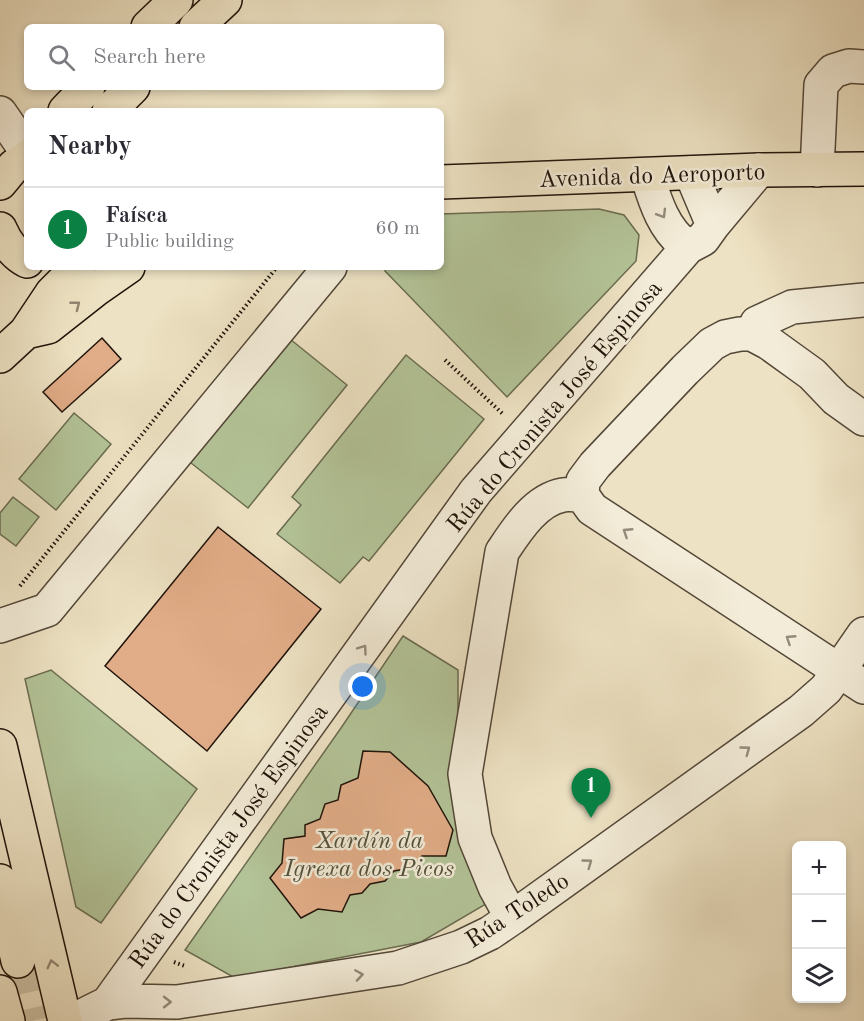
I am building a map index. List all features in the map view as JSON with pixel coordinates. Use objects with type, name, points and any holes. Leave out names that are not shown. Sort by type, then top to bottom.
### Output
[{"type":"main road","points":[[151,24],[176,0]]},
{"type":"main road","points":[[199,24],[225,0]]},
{"type":"main road","points":[[68,108],[85,90]]},
{"type":"main road","points":[[112,108],[130,90]]},
{"type":"main road","points":[[1,185],[14,166],[24,159]]},
{"type":"main road","name":"Avenida do Aeroporto","points":[[444,182],[864,169]]},
{"type":"main road","points":[[0,229],[5,241],[24,260]]},
{"type":"main road","points":[[0,356],[26,332],[52,293],[73,270]]},
{"type":"main road","points":[[26,332],[48,327],[124,270]]},
{"type":"main road","points":[[0,746],[66,1021]]},
{"type":"main road","points":[[0,881],[18,961]]},
{"type":"main road","points":[[0,992],[8,1021]]},
{"type":"street","points":[[817,170],[822,85],[833,71],[849,66],[864,67]]},
{"type":"street","points":[[0,113],[24,148]]},
{"type":"street","name":"Rúa do Cronista José Espinosa","points":[[108,1003],[476,491],[688,247],[703,239],[759,171]]},
{"type":"street","points":[[691,173],[713,225]]},
{"type":"street","points":[[647,175],[656,204],[673,233],[688,247]]},
{"type":"street","points":[[0,626],[47,609],[328,270]]},
{"type":"street","points":[[752,334],[757,323],[792,308],[864,300]]},
{"type":"street","points":[[851,679],[592,509],[582,495],[583,481],[595,465],[685,370],[712,344],[725,337],[752,334],[769,344],[812,374],[836,399],[864,419]]},
{"type":"street","points":[[512,918],[495,887],[475,838],[465,774],[502,552],[517,529],[542,504],[561,495],[582,495]]},
{"type":"street","name":"Rúa Toledo","points":[[72,1021],[108,1003],[177,1002],[398,968],[461,947],[490,933],[801,711],[826,689],[851,679],[864,634]]},
{"type":"path","points":[[20,587],[275,270]]},
{"type":"path","points":[[445,360],[524,434]]},
{"type":"green space","points":[[599,209],[624,215],[639,235],[636,261],[507,397],[385,271],[444,270],[444,214]]},
{"type":"green space","points":[[285,335],[347,385],[248,508],[186,459]]},
{"type":"green space","points":[[406,355],[484,419],[369,561],[363,557],[340,583],[277,534],[301,505],[292,497]]},
{"type":"green space","points":[[74,413],[111,444],[56,510],[19,479]]},
{"type":"green space","points":[[13,497],[39,517],[16,546],[0,534],[0,513]]},
{"type":"green space","name":"Xardín da Igrexa dos Picos","points":[[403,636],[458,670],[458,814],[486,904],[421,942],[235,978],[185,950],[341,728]]},
{"type":"green space","points":[[51,670],[197,789],[101,923],[76,907],[25,679]]},
{"type":"building","points":[[102,338],[121,359],[62,412],[43,392]]},
{"type":"building","points":[[218,527],[321,609],[207,751],[105,666]]},
{"type":"building","points":[[363,751],[390,752],[428,786],[453,830],[446,856],[422,856],[411,868],[394,871],[385,881],[370,884],[362,893],[350,895],[342,912],[318,909],[301,918],[270,878],[282,863],[284,839],[305,836],[305,825],[320,819],[325,804],[338,800],[341,785],[358,778]]},
{"type":"tunnel","points":[[18,961],[32,1021]]},
{"type":"place","name":"Faísca","points":[[591,818]]}]
